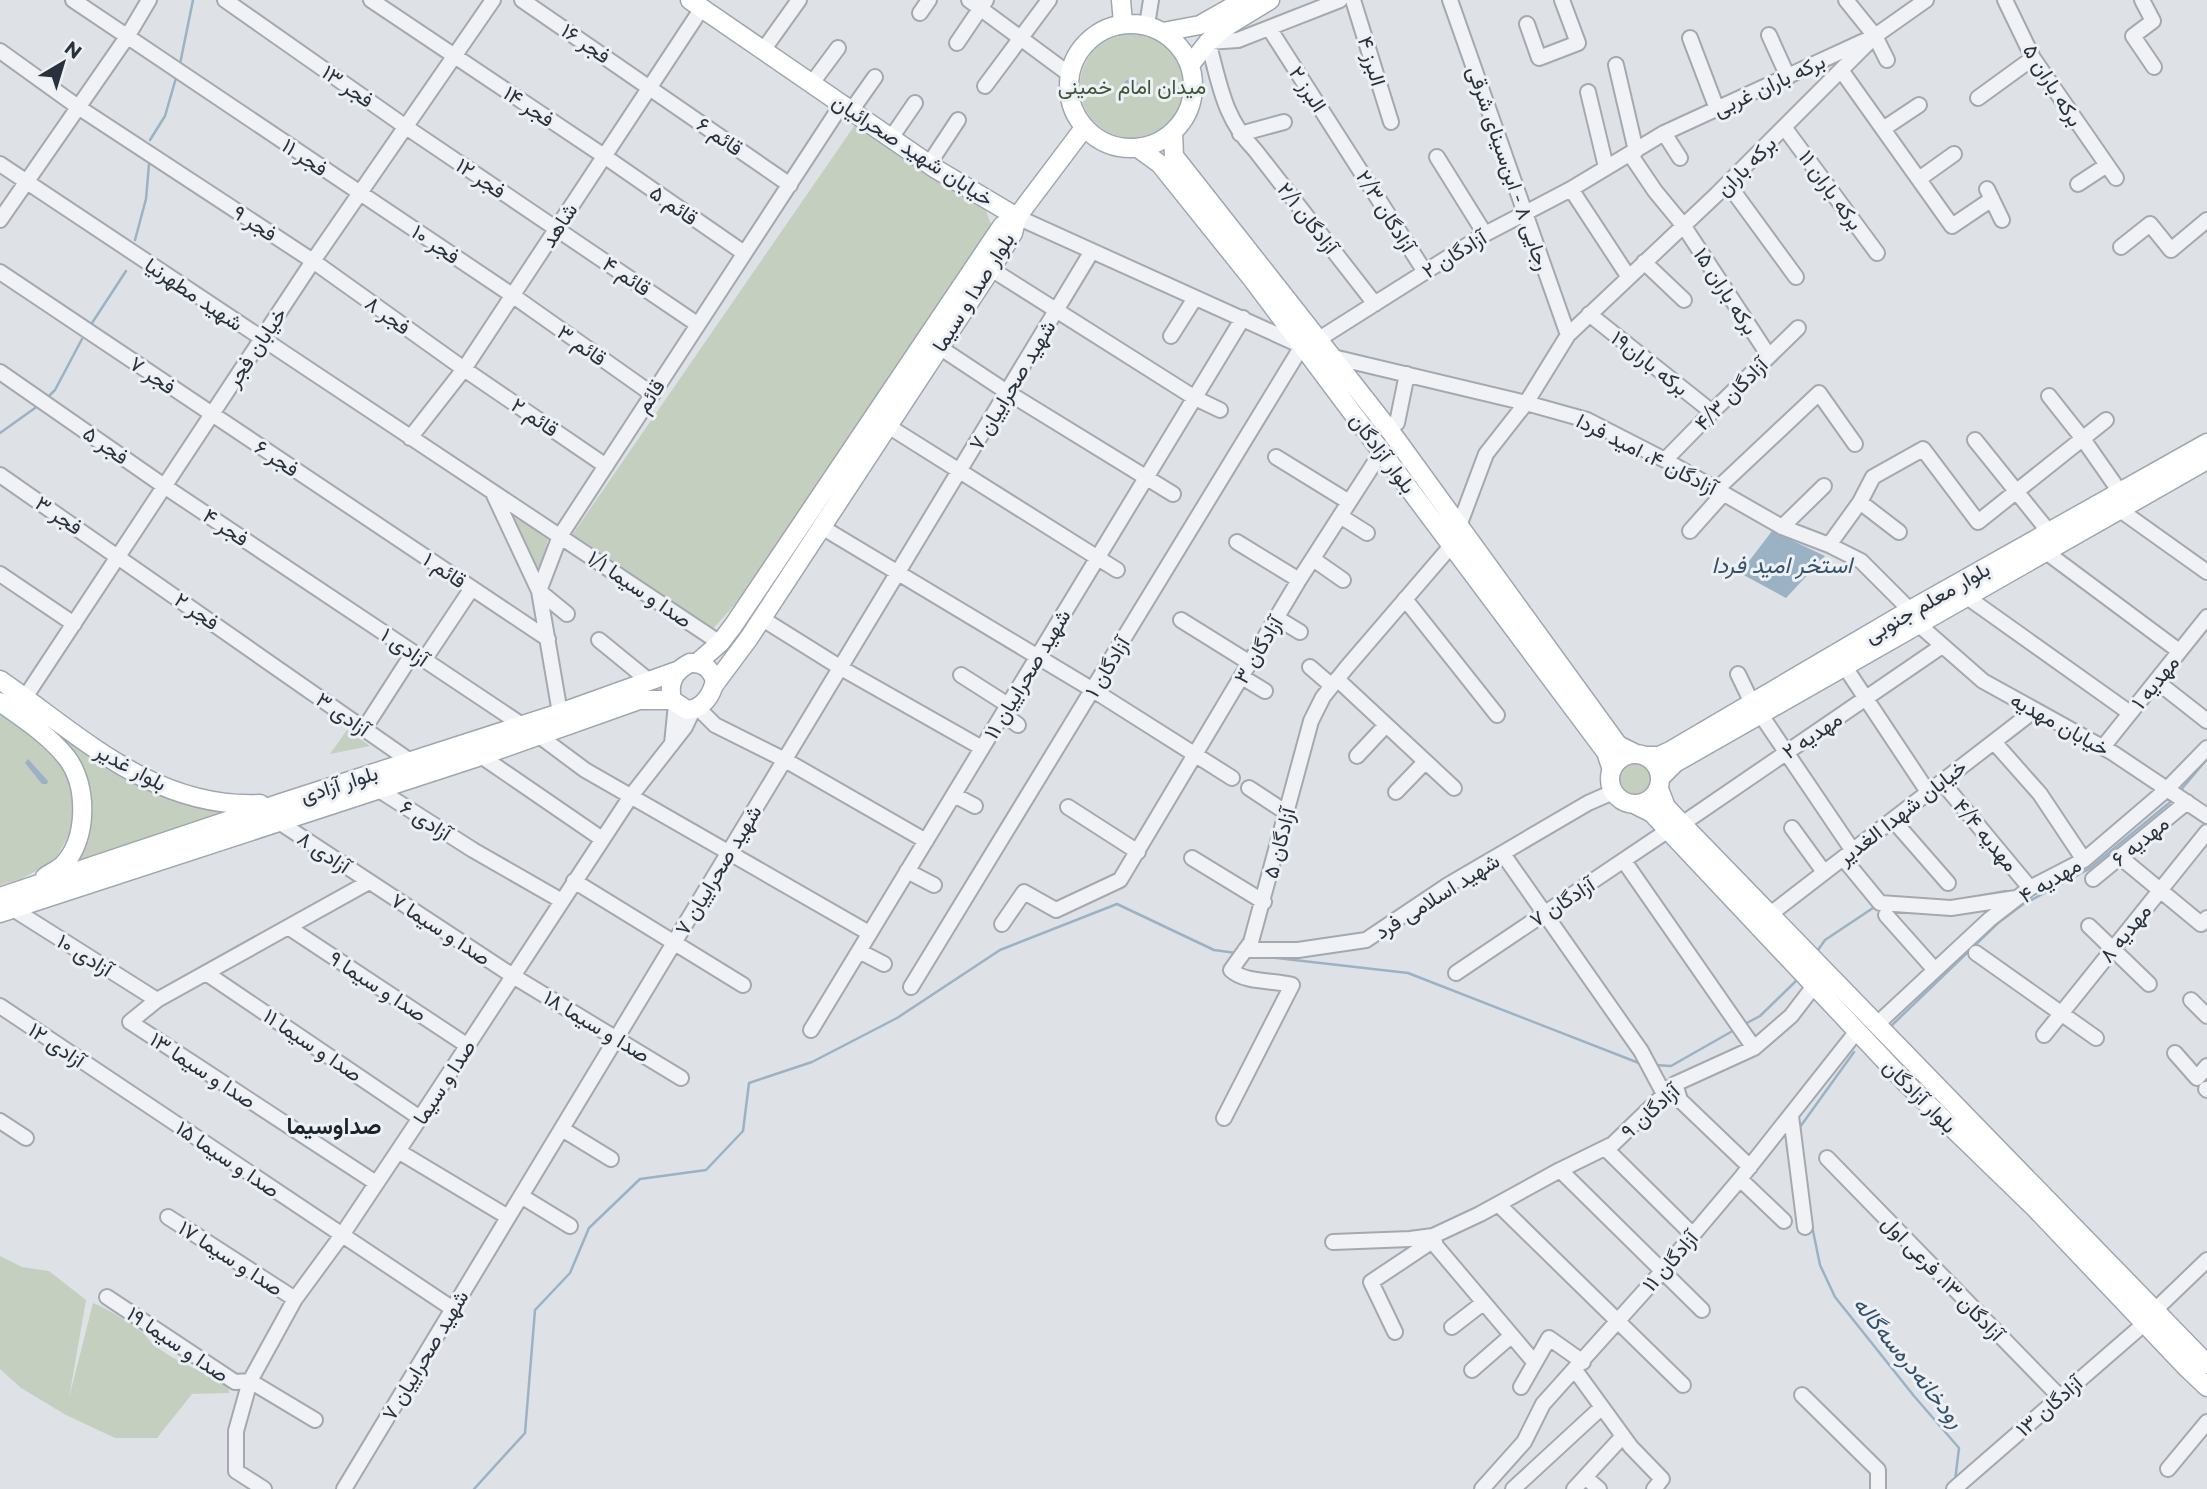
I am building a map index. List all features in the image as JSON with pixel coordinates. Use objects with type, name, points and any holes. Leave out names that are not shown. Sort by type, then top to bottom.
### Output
[{"type":"main road","points":[[1121,0],[1123,23]]},
{"type":"main road","points":[[1155,29],[1178,46],[1190,65],[1192,101],[1185,118],[1172,133],[1157,143],[1138,148],[1118,147],[1100,140],[1084,128],[1073,112],[1068,93],[1069,74],[1076,55],[1088,40],[1104,29],[1123,23],[1155,29],[1200,25],[1244,0]]},
{"type":"main road","points":[[1190,65],[1208,42],[1224,28],[1270,0]]},
{"type":"main road","name":"خیابان شهید صحرائیان","points":[[694,2],[929,164],[1017,217]]},
{"type":"main road","points":[[1017,217],[1084,128]]},
{"type":"main road","name":"بلوار آزادگان","points":[[1172,133],[1174,156],[1263,282],[1302,346],[1382,451],[1459,526],[1618,745],[1641,755]]},
{"type":"main road","name":"بلوار آزادگان","points":[[1138,148],[1160,164],[1263,282],[1319,338],[1415,481],[1451,546],[1605,752],[1612,770]]},
{"type":"main road","name":"بلوار صدا و سیما","points":[[714,685],[761,618],[990,269],[1013,233],[1017,217]]},
{"type":"main road","name":"بلوار صدا و سیما","points":[[697,663],[733,626],[1002,226],[1017,217]]},
{"type":"main road","name":"بلوار معلم جنوبی","points":[[1812,677],[1845,667],[1914,617],[1967,597],[2046,552],[2207,443]]},
{"type":"main road","name":"بلوار معلم جنوبی","points":[[1660,783],[1675,763],[1757,709],[1914,617],[2049,532],[2207,460]]},
{"type":"main road","points":[[717,645],[715,660],[724,666],[730,664]]},
{"type":"main road","points":[[690,663],[697,663],[708,668],[715,680],[714,685],[707,698],[685,705],[672,682],[677,671],[690,663]]},
{"type":"main road","name":"بلوار آزادی","points":[[4,907],[279,822],[410,761],[560,713],[677,671]]},
{"type":"main road","name":"بلوار غدیر","points":[[0,680],[68,760],[83,797],[80,835],[63,864],[32,887]]},
{"type":"main road","name":"بلوار آزادی","points":[[4,907],[32,887],[281,803],[379,790],[639,700],[685,705]]},
{"type":"main road","name":"بلوار غدیر","points":[[0,702],[20,705],[158,786],[231,805],[281,803]]},
{"type":"main road","name":"بلوار معلم جنوبی","points":[[1641,755],[1659,756],[1757,709]]},
{"type":"main road","points":[[1641,755],[1658,767],[1660,783],[1648,802],[1636,805],[1624,802],[1610,785],[1612,770],[1623,757],[1641,755]]},
{"type":"main road","name":"بلوار آزادگان","points":[[1660,783],[1675,828],[1814,986],[1906,1083],[2032,1195]]},
{"type":"main road","name":"بلوار آزادگان","points":[[1636,805],[1675,828],[1769,915],[1876,1025],[2032,1195],[2149,1317],[2207,1387]]},
{"type":"main road","name":"بلوار آزادگان","points":[[2149,1317],[2207,1364]]},
{"type":"street","name":"فجر ۱۱","points":[[73,0],[360,193]]},
{"type":"street","points":[[0,220],[127,37],[149,0]]},
{"type":"street","name":"فجر ۱۳","points":[[225,0],[406,127]]},
{"type":"street","name":"فجر ۱۴","points":[[371,0],[604,156]]},
{"type":"street","name":"خیابان فجر","points":[[20,705],[313,261],[494,0]]},
{"type":"street","name":"فجر ۱۶","points":[[522,0],[650,87]]},
{"type":"street","points":[[764,49],[799,0]]},
{"type":"street","points":[[920,13],[929,0]]},
{"type":"street","points":[[985,86],[1049,0]]},
{"type":"street","points":[[1151,0],[1155,29]]},
{"type":"street","points":[[1208,42],[1238,40],[1340,0]]},
{"type":"street","name":"البرز ۴","points":[[1353,0],[1391,122]]},
{"type":"street","name":"رجایی ۸ - ابن‌سینای شرقی","points":[[1450,0],[1568,335]]},
{"type":"street","points":[[1527,24],[1539,58],[1578,43],[1562,0]]},
{"type":"street","points":[[1846,0],[1875,36],[1887,60]]},
{"type":"street","name":"برکه باران","points":[[1459,526],[1486,454],[1526,402],[1568,335],[1728,184],[1755,147],[1784,127],[1875,36],[1926,0]]},
{"type":"street","name":"برکه باران ۵","points":[[2005,0],[2032,58],[2116,178]]},
{"type":"street","points":[[2142,0],[2153,21],[2133,36],[2154,67]]},
{"type":"street","name":"شاهد","points":[[410,438],[464,369],[650,87],[694,2]]},
{"type":"street","points":[[957,43],[979,3],[1069,74]]},
{"type":"street","name":"البرز ۲","points":[[1269,28],[1347,150]]},
{"type":"street","points":[[1769,35],[1788,77]]},
{"type":"street","name":"برکه باران غربی","points":[[1664,134],[1875,36]]},
{"type":"street","points":[[1690,38],[1717,109]]},
{"type":"street","name":"آزادگان ۲/۱","points":[[1208,42],[1229,117],[1375,304]]},
{"type":"street","points":[[812,83],[838,48]]},
{"type":"street","name":"فجر ۹","points":[[0,51],[78,107],[313,261]]},
{"type":"street","points":[[1978,98],[2032,58]]},
{"type":"street","name":"برکه باران ۱۵","points":[[1616,65],[1633,153],[1654,191],[1684,225],[1769,356]]},
{"type":"street","points":[[1841,70],[1952,226],[1990,194],[2002,220]]},
{"type":"street","name":"قائم","points":[[539,591],[560,536],[697,324],[790,185],[847,107],[875,77]]},
{"type":"street","name":"قائم ۶","points":[[650,87],[790,185]]},
{"type":"street","points":[[1588,92],[1606,167]]},
{"type":"street","points":[[891,138],[915,103]]},
{"type":"street","points":[[1883,129],[1919,105]]},
{"type":"street","points":[[929,164],[958,120]]},
{"type":"street","points":[[1240,134],[1284,122]]},
{"type":"street","name":"فجر ۱۲","points":[[406,127],[556,228]]},
{"type":"street","name":"برکه باران ۱۱","points":[[1784,127],[1877,253]]},
{"type":"street","points":[[1664,134],[1680,158]]},
{"type":"street","name":"آزادگان ۲","points":[[1319,338],[1485,234],[1571,190],[1664,134]]},
{"type":"street","name":"آزادگان ۲/۳","points":[[1347,150],[1425,272]]},
{"type":"street","points":[[1919,179],[1954,155]]},
{"type":"street","name":"قائم ۵","points":[[604,156],[744,253]]},
{"type":"street","points":[[1437,157],[1485,234]]},
{"type":"street","name":"شهید مطهرنیا","points":[[0,164],[560,536]]},
{"type":"street","points":[[2078,184],[2107,165]]},
{"type":"street","points":[[1728,184],[1796,277]]},
{"type":"street","points":[[1571,190],[1628,276]]},
{"type":"street","name":"فجر ۱۰","points":[[360,193],[512,295]]},
{"type":"street","name":"خیابان شهید صحرائیان","points":[[1017,217],[1302,346]]},
{"type":"street","points":[[2120,247],[2150,224],[2171,250],[2207,220]]},
{"type":"street","name":"قائم ۴","points":[[556,228],[697,324]]},
{"type":"street","name":"شهید صحراییان ۷","points":[[344,1489],[1092,251]]},
{"type":"street","name":"فجر ۸","points":[[313,261],[464,369]]},
{"type":"street","points":[[1644,262],[1684,300]]},
{"type":"street","points":[[990,269],[1195,398],[1220,410]]},
{"type":"street","name":"فجر ۷","points":[[0,272],[212,415]]},
{"type":"street","name":"قائم ۳","points":[[512,295],[652,394]]},
{"type":"street","points":[[1171,336],[1195,298]]},
{"type":"street","name":"برکه باران۱۹","points":[[1589,314],[1712,412]]},
{"type":"street","name":"شهید صحراییان ۱۱","points":[[811,1030],[1243,318]]},
{"type":"street","name":"آزادگان ۴/۳","points":[[1665,460],[1798,328]]},
{"type":"street","name":"آزادگان ۱","points":[[911,987],[1302,346]]},
{"type":"street","points":[[939,347],[1173,494]]},
{"type":"street","name":"آزادگان ۴، امید فردا","points":[[1333,357],[1526,402],[1587,420],[1665,460],[1782,527],[1829,544],[1861,561],[1914,617]]},
{"type":"street","name":"قائم ۲","points":[[464,369],[606,466]]},
{"type":"street","name":"فجر ۵","points":[[0,372],[164,486]]},
{"type":"street","points":[[1397,423],[1407,374]]},
{"type":"street","points":[[1690,531],[1720,492],[1819,393],[1855,444]]},
{"type":"street","points":[[2049,396],[2083,439],[2120,501],[2175,549],[2207,572]]},
{"type":"street","name":"فجر ۶","points":[[212,415],[342,501]]},
{"type":"street","points":[[1829,544],[1860,502],[1873,477],[1923,449],[1972,526],[2106,420]]},
{"type":"street","points":[[887,426],[1116,570]]},
{"type":"street","points":[[1975,440],[2049,532]]},
{"type":"street","name":"آزادگان ۳","points":[[1002,924],[1024,892],[1056,910],[1120,880],[1299,580],[1382,451]]},
{"type":"street","points":[[1276,457],[1349,502]]},
{"type":"street","name":"فجر ۳","points":[[0,475],[118,555]]},
{"type":"street","name":"فجر ۴","points":[[164,486],[289,569]]},
{"type":"street","points":[[1782,527],[1824,486]]},
{"type":"street","points":[[494,494],[539,591],[560,713]]},
{"type":"street","name":"قائم ۱","points":[[342,501],[548,639]]},
{"type":"street","points":[[1860,502],[1899,532]]},
{"type":"street","points":[[1340,516],[1367,534]]},
{"type":"street","points":[[820,526],[1093,690],[1232,778]]},
{"type":"street","name":"صدا و سیما ۱/۱","points":[[560,536],[717,645]]},
{"type":"street","points":[[1237,542],[1299,580]]},
{"type":"street","name":"آزادگان ۵","points":[[1224,1118],[1292,985],[1236,975],[1231,970],[1251,942],[1264,902],[1311,721],[1334,682],[1451,546]]},
{"type":"street","points":[[2046,552],[2179,651]]},
{"type":"street","name":"فجر ۲","points":[[118,555],[277,667]]},
{"type":"street","points":[[1313,559],[1343,580]]},
{"type":"street","name":"آزادی ۱","points":[[289,569],[522,725]]},
{"type":"street","points":[[0,575],[74,624]]},
{"type":"street","points":[[364,729],[471,588]]},
{"type":"street","points":[[539,591],[567,614]]},
{"type":"street","points":[[1967,597],[2130,713]]},
{"type":"street","points":[[1405,599],[1497,715]]},
{"type":"street","name":"خیابان مهدیه","points":[[1914,617],[1942,646],[1983,681],[2102,747],[2207,816]]},
{"type":"street","points":[[761,618],[841,668],[982,748]]},
{"type":"street","points":[[1277,618],[1300,632]]},
{"type":"street","points":[[1181,620],[1250,663]]},
{"type":"street","name":"مهدیه ۱","points":[[2102,747],[2179,651],[2205,623]]},
{"type":"street","points":[[599,640],[648,680]]},
{"type":"street","name":"مهدیه ۲","points":[[1675,828],[1942,646]]},
{"type":"street","name":"آزادی ۳","points":[[277,667],[410,761]]},
{"type":"street","points":[[1310,667],[1334,682],[1386,725],[1454,788]]},
{"type":"street","points":[[1845,667],[1928,792]]},
{"type":"street","points":[[1738,674],[1757,709],[1787,751],[1883,909],[1935,970]]},
{"type":"street","points":[[961,675],[1005,709],[1018,725]]},
{"type":"street","points":[[1242,677],[1265,691]]},
{"type":"street","points":[[2156,681],[2207,721]]},
{"type":"street","points":[[685,705],[715,725],[785,760],[926,841]]},
{"type":"street","name":"صدا و سیما","points":[[264,1489],[236,1471],[236,1431],[250,1381],[295,1298],[342,1235],[421,1118],[631,796],[672,744],[685,705]]},
{"type":"street","name":"خیابان شهدا الغدیر","points":[[1769,915],[2035,710]]},
{"type":"street","points":[[1357,756],[1386,725]]},
{"type":"street","points":[[538,735],[585,770],[869,933]]},
{"type":"street","points":[[1994,742],[2039,794],[2084,860]]},
{"type":"street","name":"مهدیه ۴","points":[[1876,1025],[1990,919],[2024,893],[2084,860],[2166,790],[2207,748]]},
{"type":"street","points":[[481,756],[602,839]]},
{"type":"street","points":[[1396,792],[1425,762]]},
{"type":"street","name":"مهدیه ۴/۴","points":[[1942,782],[2024,893]]},
{"type":"street","points":[[1249,788],[1287,813]]},
{"type":"street","name":"آزادی ۶","points":[[379,790],[473,850],[562,901]]},
{"type":"street","name":"شهید اسلامی فرد","points":[[1245,950],[1298,950],[1366,940],[1448,885],[1588,803],[1614,792]]},
{"type":"street","points":[[954,794],[975,806]]},
{"type":"street","name":"مهدیه ۶","points":[[2093,879],[2186,802]]},
{"type":"street","points":[[1068,807],[1138,852]]},
{"type":"street","points":[[1893,820],[1948,883]]},
{"type":"street","name":"آزادی ۸","points":[[279,822],[369,882]]},
{"type":"street","name":"آزادگان ۷","points":[[1456,973],[1675,828]]},
{"type":"street","points":[[1792,828],[1824,873]]},
{"type":"street","name":"مهدیه ۸","points":[[2044,1035],[2207,832]]},
{"type":"street","points":[[1503,855],[1669,1089],[1750,1167]]},
{"type":"street","points":[[2120,857],[2201,924],[2207,918]]},
{"type":"street","points":[[1192,858],[1264,902]]},
{"type":"street","points":[[1624,861],[1754,1048]]},
{"type":"street","points":[[907,871],[934,885]]},
{"type":"street","points":[[574,881],[743,985]]},
{"type":"street","points":[[157,1000],[369,882]]},
{"type":"street","name":"صدا و سیما ۷","points":[[369,882],[513,976]]},
{"type":"street","points":[[1883,909],[1951,908],[2024,893]]},
{"type":"street","name":"آزادی ۱۰","points":[[4,907],[157,1000]]},
{"type":"street","points":[[2089,926],[2149,984]]},
{"type":"street","name":"صدا و سیما ۹","points":[[288,927],[468,1045]]},
{"type":"street","points":[[859,951],[884,964]]},
{"type":"street","points":[[1976,953],[2096,1038]]},
{"type":"street","name":"صدا و سیما ۱۱","points":[[206,973],[421,1118]]},
{"type":"street","name":"صدا و سیما ۱۸","points":[[513,976],[681,1078]]},
{"type":"street","name":"آزادگان ۹","points":[[1434,1238],[1613,1144],[1641,1120],[1669,1089],[1754,1048],[1791,1016],[1814,986]]},
{"type":"street","name":"صدا و سیما ۱۳","points":[[157,1000],[130,1022],[376,1183]]},
{"type":"street","points":[[2191,1000],[2207,1016]]},
{"type":"street","name":"آزادی ۱۲","points":[[0,1006],[115,1084]]},
{"type":"street","name":"آزادگان ۱۱","points":[[1482,1489],[1524,1442],[1543,1404],[1693,1235],[1857,1031]]},
{"type":"street","points":[[2175,1053],[2197,1078],[2204,1069]]},
{"type":"street","name":"صدا و سیما ۱۵","points":[[115,1084],[453,1309]]},
{"type":"street","points":[[1791,1116],[1805,1227]]},
{"type":"street","points":[[0,1121],[26,1139]]},
{"type":"street","points":[[562,1129],[611,1159]]},
{"type":"street","points":[[1605,1148],[1693,1235]]},
{"type":"street","points":[[398,1151],[508,1217]]},
{"type":"street","name":"آزادگان ۱۳، فرعی اول","points":[[1827,1158],[2060,1397]]},
{"type":"street","points":[[1560,1170],[1702,1310]]},
{"type":"street","points":[[1740,1179],[1784,1221]]},
{"type":"street","points":[[521,1196],[570,1227]]},
{"type":"street","points":[[1499,1205],[1683,1385]]},
{"type":"street","name":"صدا و سیما ۱۷","points":[[168,1217],[295,1298]]},
{"type":"street","points":[[1333,1242],[1434,1238]]},
{"type":"street","points":[[1434,1238],[1436,1246],[1535,1363]]},
{"type":"street","points":[[1395,1332],[1371,1282],[1434,1238]]},
{"type":"street","name":"آزادگان ۱۳","points":[[1956,1487],[2060,1397],[2206,1263]]},
{"type":"street","name":"صدا و سیما ۱۹","points":[[107,1297],[235,1382],[250,1381],[315,1420]]},
{"type":"street","points":[[1452,1326],[1483,1303]]},
{"type":"street","points":[[1472,1370],[1511,1336]]},
{"type":"street","points":[[1521,1387],[1549,1338],[1579,1366],[1602,1407],[1623,1436],[1662,1479],[1654,1489]]},
{"type":"street","points":[[1802,1395],[1878,1471],[1878,1489]]},
{"type":"street","points":[[1513,1489],[1602,1407]]},
{"type":"street","points":[[2168,1469],[2207,1422]]},
{"type":"street","points":[[1574,1489],[1623,1436]]},
{"type":"street","points":[[1585,1477],[1599,1489]]},
{"type":"green space","name":"میدان امام خمینی","points":[[1132,34],[1152,38],[1169,49],[1180,66],[1184,86],[1180,106],[1169,123],[1152,134],[1132,138],[1112,134],[1095,123],[1084,106],[1080,86],[1084,66],[1095,49],[1112,38]]},
{"type":"green space","points":[[859,119],[984,206],[991,224],[981,244],[756,581],[711,631],[572,535]]},
{"type":"green space","points":[[516,518],[548,539],[541,569],[534,567],[511,519]]},
{"type":"green space","points":[[29,709],[83,748],[250,809],[70,868],[88,838],[92,817],[90,799],[28,713]]},
{"type":"green space","points":[[0,714],[44,743],[66,766],[76,823],[54,861],[21,879],[0,885]]},
{"type":"green space","points":[[347,730],[370,746],[330,754]]},
{"type":"green space","points":[[1635,760],[1648,766],[1654,779],[1648,792],[1635,798],[1622,792],[1616,779],[1622,766]]},
{"type":"green space","points":[[0,1256],[22,1267],[49,1271],[86,1300],[69,1398],[93,1303],[132,1325],[172,1357],[228,1383],[229,1393],[192,1394],[157,1438],[115,1438],[66,1415],[21,1388],[0,1369]]},
{"type":"water","points":[[1131,79],[1139,87],[1131,95],[1123,87]]},
{"type":"water","name":"استخر امید فردا","points":[[1772,531],[1825,556],[1786,598],[1740,573]]},
{"type":"water","points":[[28,759],[48,781],[47,784],[42,784],[25,763]]},
{"type":"waterway","points":[[180,64],[193,0]]},
{"type":"waterway","points":[[150,140],[165,116],[176,78]]},
{"type":"waterway","points":[[135,240],[146,199],[149,164]]},
{"type":"waterway","points":[[92,323],[126,271]]},
{"type":"waterway","points":[[48,397],[55,390],[82,339]]},
{"type":"waterway","points":[[0,433],[35,408]]},
{"type":"waterway","points":[[2180,791],[2207,759]]},
{"type":"waterway","points":[[1889,1028],[1998,923],[2022,905],[2089,869],[2174,799]]},
{"type":"waterway","points":[[1938,900],[1952,901],[2006,891],[2010,893]]},
{"type":"waterway","points":[[474,1489],[525,1433],[535,1310],[570,1273],[589,1228],[640,1179],[706,1170],[743,1131],[749,1083],[812,1062],[897,1018],[1000,950],[1117,904],[1214,950],[1236,953]]},
{"type":"waterway","points":[[1816,953],[1825,940],[1876,906]]},
{"type":"waterway","points":[[1267,957],[1408,973],[1644,1065]]},
{"type":"waterway","points":[[1745,1024],[1760,1016],[1798,979]]},
{"type":"waterway","points":[[1654,1065],[1671,1066],[1736,1029]]},
{"type":"waterway","points":[[1801,1143],[1800,1127],[1854,1052]]},
{"type":"waterway","name":"رودخانه‌دره‌سه‌گاله","points":[[1812,1226],[1820,1265],[1835,1297],[1959,1448],[1955,1481]]},
{"type":"district","name":"صداوسیما","points":[[334,1126]]}]
